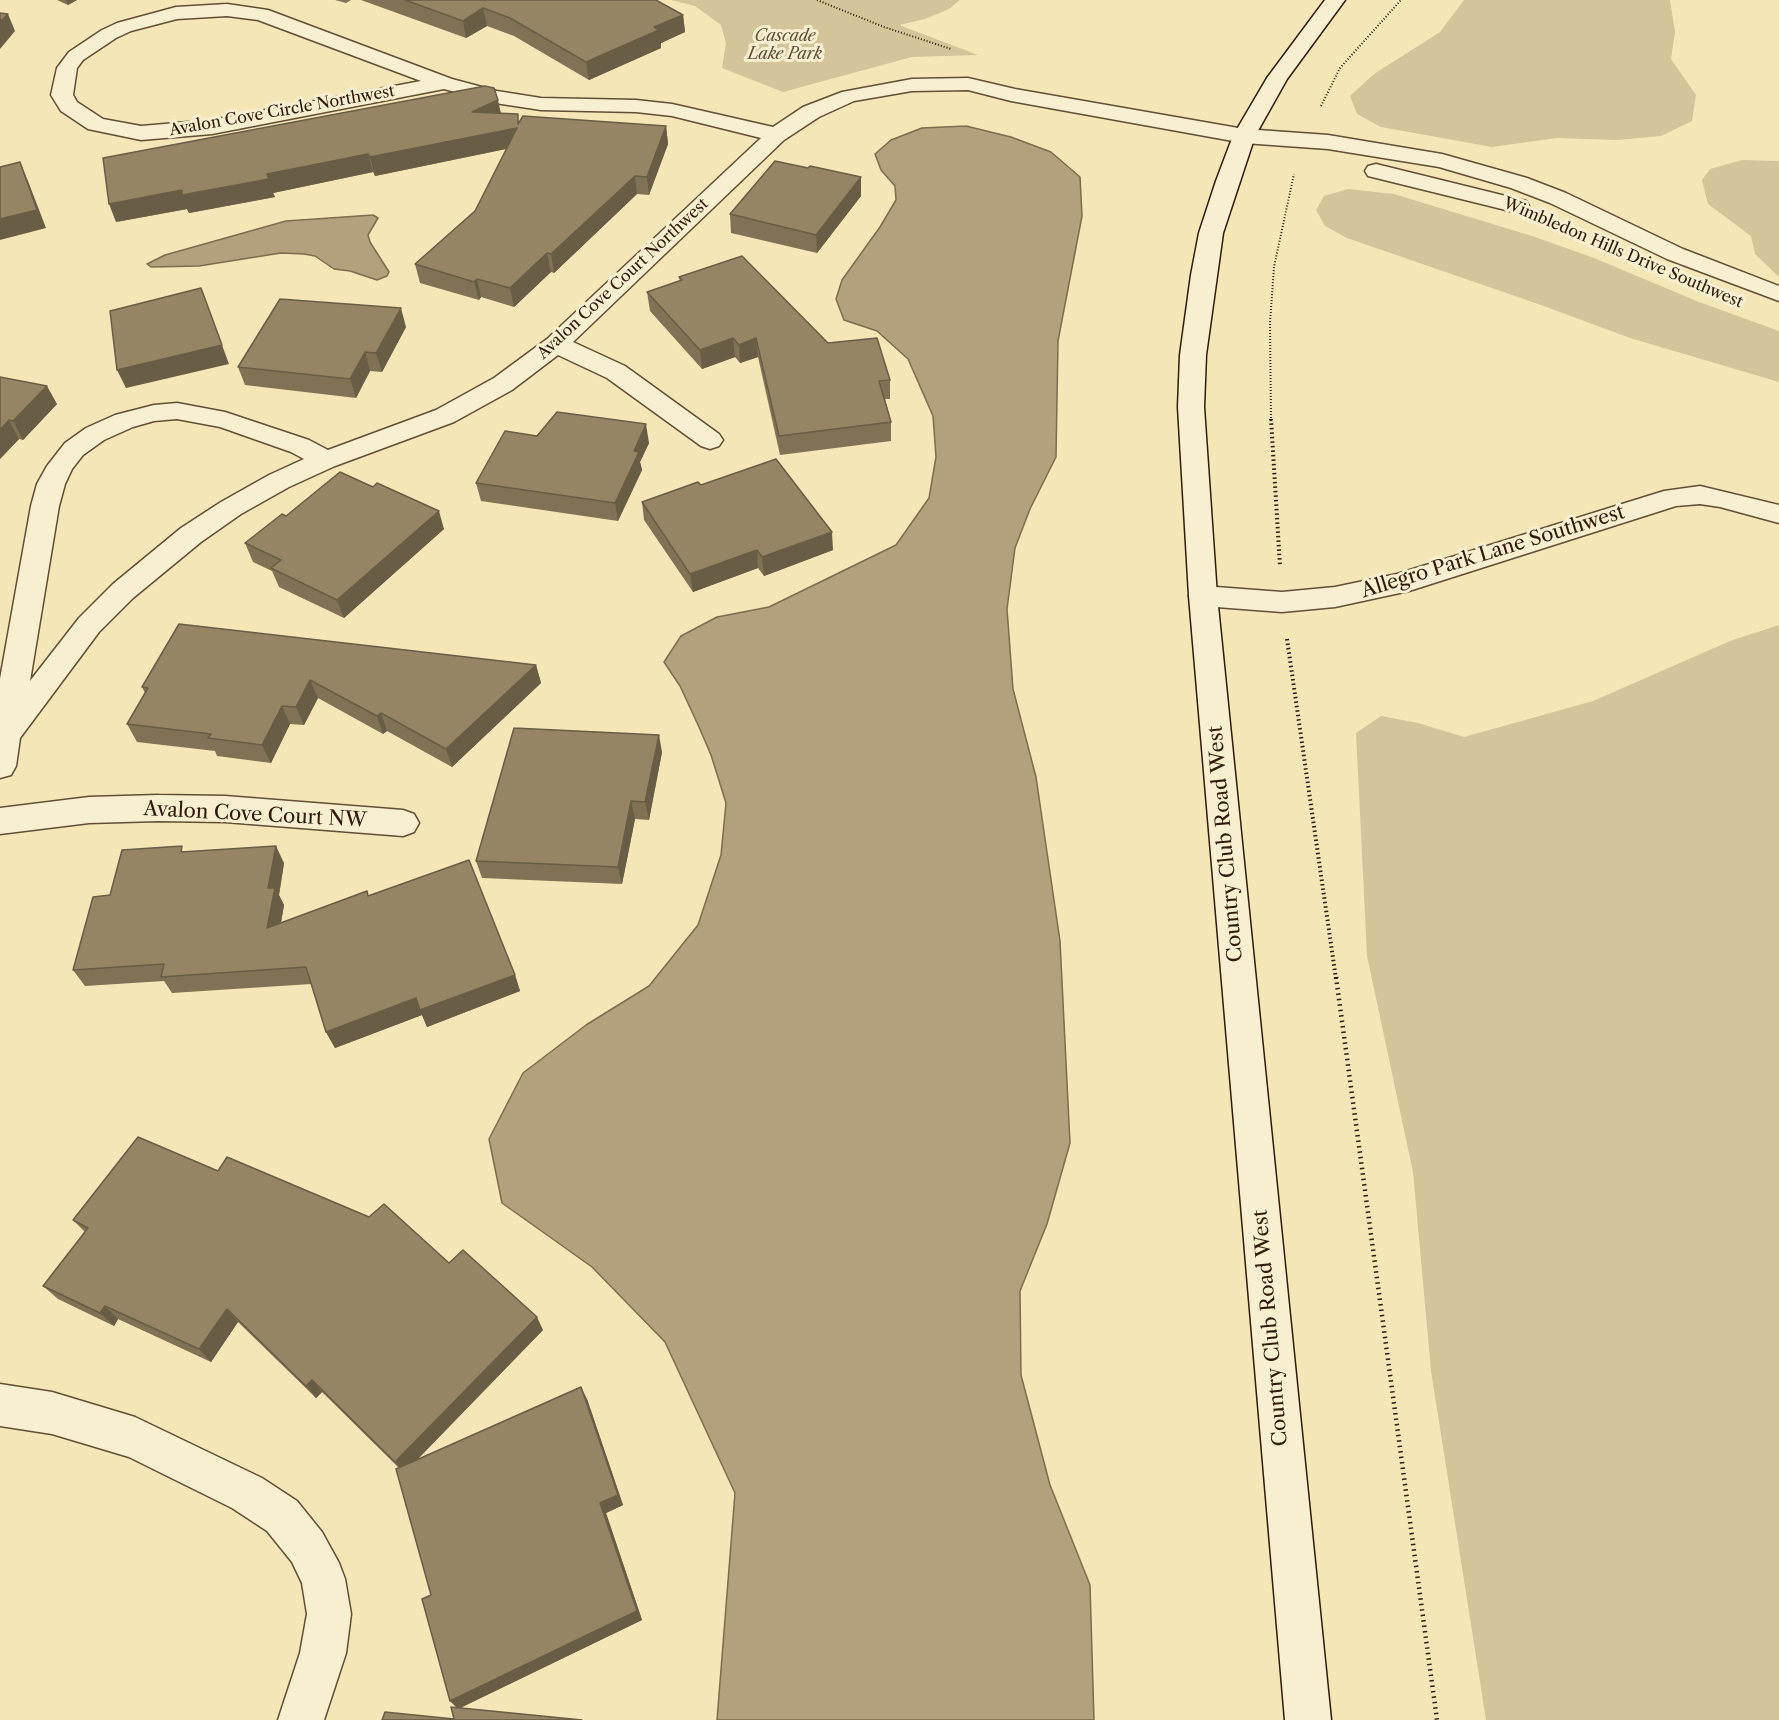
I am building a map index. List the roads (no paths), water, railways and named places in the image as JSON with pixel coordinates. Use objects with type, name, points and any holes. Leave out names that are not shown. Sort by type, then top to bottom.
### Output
[{"type":"street","name":"Country Club Road West","points":[[1308,1720],[1203,596],[1193,449],[1194,355],[1203,275],[1211,233],[1244,136],[1277,78],[1335,0]]},
{"type":"street","name":"Avalon Cove Circle Northwest","points":[[445,83],[212,127],[141,133],[96,124],[69,106],[62,95],[62,82],[76,56],[92,44],[124,27],[176,13],[226,10],[261,14],[445,83],[519,101],[672,110],[713,118],[776,135]]},
{"type":"street","points":[[776,135],[891,108],[919,104],[990,101],[1011,95],[1244,136]]},
{"type":"street","name":"Avalon Cove Court Northwest","points":[[8,732],[89,625],[123,591],[191,535],[231,508],[279,481],[326,460],[453,412],[502,384],[556,344],[776,135]]},
{"type":"street","name":"Wimbledon Hills Drive Southwest","points":[[1244,136],[1300,155],[1497,199],[1541,215]]},
{"type":"street","name":"Wimbledon Hills Drive Southwest","points":[[1244,136],[1358,146],[1442,161],[1480,171],[1558,198],[1675,254],[1776,308]]},
{"type":"street","name":"Wimbledon Hills Drive Southwest","points":[[1578,232],[1696,286]]},
{"type":"street","points":[[556,344],[616,372],[710,440]]},
{"type":"street","name":"Avalon Cove Court Northwest","points":[[0,766],[8,732],[45,506],[51,484],[60,466],[74,449],[95,434],[124,421],[154,413],[177,411],[225,420],[300,446],[326,460]]},
{"type":"street","name":"Allegro Park Lane Southwest","points":[[1203,596],[1282,602],[1335,597],[1398,585],[1674,498],[1700,495],[1779,514]]},
{"type":"street","name":"Avalon Cove Court NW","points":[[0,821],[89,810],[158,808],[225,809],[403,823]]},
{"type":"street","points":[[0,1405],[52,1413],[135,1438],[247,1493],[282,1516],[308,1547],[323,1579],[329,1614],[323,1653],[301,1720]]},
{"type":"park label","name":"Cascade Lake Park","points":[[785,45]]}]
